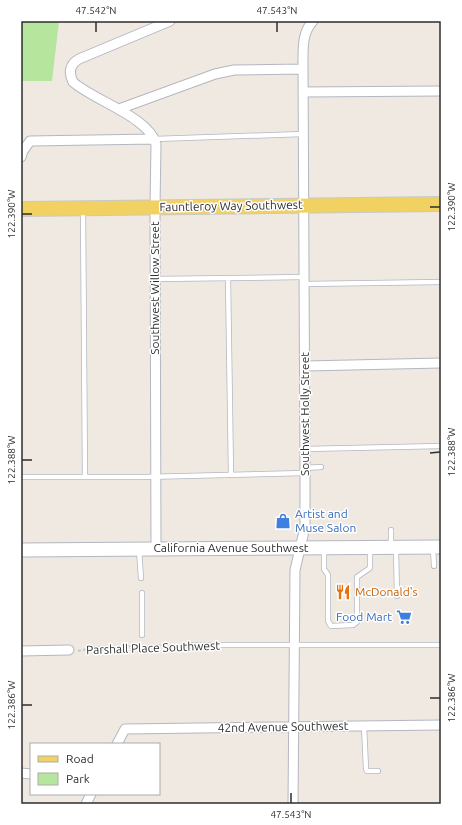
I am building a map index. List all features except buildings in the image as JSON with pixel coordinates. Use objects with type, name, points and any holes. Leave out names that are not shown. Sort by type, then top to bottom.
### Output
[{"type":"main road","name":"Fauntleroy Way Southwest","points":[[21,209],[441,204]]},
{"type":"main road","name":"California Avenue Southwest","points":[[21,550],[437,547]]},
{"type":"street","points":[[21,157],[30,141],[154,139],[150,132],[137,121],[73,82],[70,68],[80,59],[170,21]]},
{"type":"street","name":"Southwest Holly Street","points":[[293,804],[295,570],[305,527],[303,69],[304,40],[311,23]]},
{"type":"street","points":[[119,109],[215,74],[234,70],[303,69]]},
{"type":"street","points":[[304,92],[441,91]]},
{"type":"street","name":"Southwest Willow Street","points":[[154,139],[156,144],[156,548]]},
{"type":"street","points":[[305,366],[441,363]]},
{"type":"street","name":"Parshall Place Southwest","points":[[21,650],[70,650]]},
{"type":"street","name":"42nd Avenue Southwest","points":[[117,743],[124,729],[441,725]]},
{"type":"street","points":[[86,804],[90,795]]},
{"type":"lane","points":[[154,139],[303,134]]},
{"type":"lane","points":[[83,208],[85,477]]},
{"type":"lane","points":[[228,278],[231,475]]},
{"type":"lane","points":[[155,280],[228,278],[304,281],[441,282]]},
{"type":"lane","points":[[305,449],[441,446]]},
{"type":"lane","points":[[21,477],[156,477],[231,475],[305,470],[321,467]]},
{"type":"lane","points":[[391,530],[394,547],[397,596]]},
{"type":"lane","points":[[324,548],[324,569],[328,575],[328,621],[331,626],[353,625],[357,622],[357,576],[370,568],[370,547]]},
{"type":"lane","points":[[434,566],[437,547]]},
{"type":"lane","points":[[139,548],[142,578]]},
{"type":"lane","points":[[142,593],[142,635]]},
{"type":"lane","name":"Parshall Place Southwest","points":[[191,645],[441,645]]},
{"type":"lane","points":[[364,725],[366,769],[367,771],[378,771]]},
{"type":"path","name":"Parshall Place Southwest","points":[[70,650],[70,657],[76,652],[87,648],[96,647],[191,645]]},
{"type":"green space","points":[[21,21],[59,21],[52,81],[21,81]]},
{"type":"place","name":"Artist and Muse Salon","points":[[283,521]]},
{"type":"place","name":"McDonald's","points":[[343,592]]},
{"type":"place","name":"Food Mart","points":[[404,617]]}]
